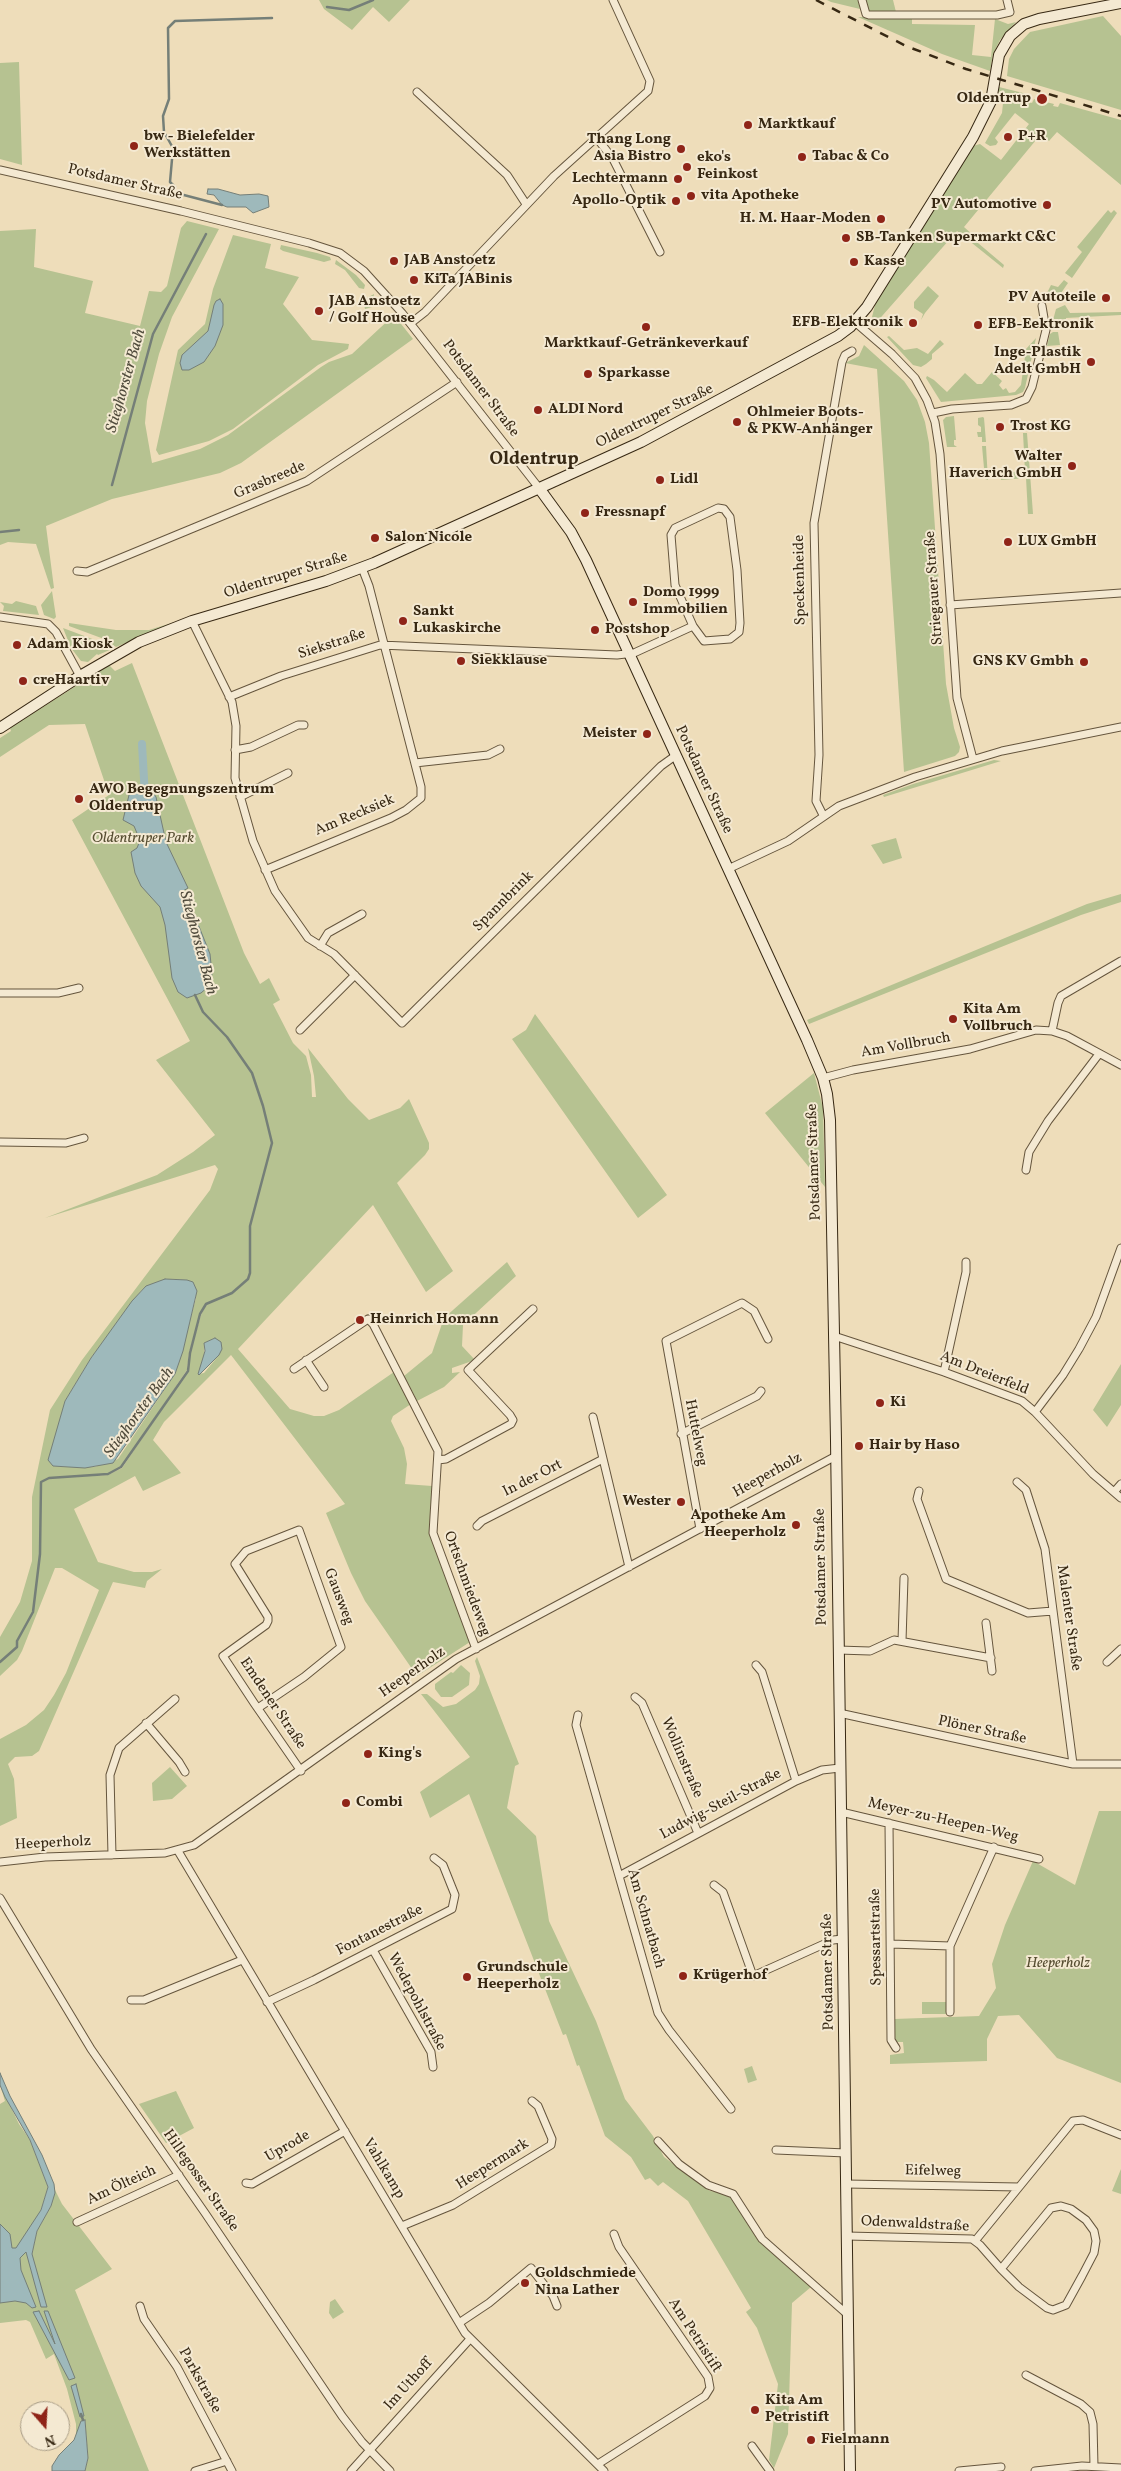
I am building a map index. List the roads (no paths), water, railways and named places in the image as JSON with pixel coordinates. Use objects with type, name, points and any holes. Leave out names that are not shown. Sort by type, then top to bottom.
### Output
[{"type":"street","points":[[411,323],[429,307],[526,204],[596,137],[647,93],[650,85],[613,0]]},
{"type":"street","points":[[862,0],[866,14],[869,15],[997,15],[1010,12],[1007,0]]},
{"type":"street","name":"Oldentruper Straße","points":[[0,728],[80,676],[139,642],[192,621],[362,568],[670,427],[819,348],[844,332],[855,322],[919,224],[987,110],[994,89],[999,55],[1010,36],[1024,24],[1039,19],[1121,3]]},
{"type":"street","points":[[418,92],[507,175],[526,204]]},
{"type":"street","points":[[596,137],[609,153],[660,252]]},
{"type":"street","name":"Potsdamer Straße","points":[[0,170],[326,248],[340,253],[358,265],[411,323],[553,504],[578,544],[824,1078],[830,1120],[850,2471]]},
{"type":"street","points":[[933,413],[952,409],[1011,405],[1026,399],[1032,387],[1046,330],[1042,306]]},
{"type":"street","name":"Striegauer Straße","points":[[855,322],[892,354],[915,378],[933,413],[940,454],[957,698],[973,758]]},
{"type":"street","name":"Speckenheide","points":[[823,815],[816,800],[819,755],[814,523],[842,362],[845,355],[852,351]]},
{"type":"street","name":"Grasbreede","points":[[77,571],[87,572],[307,481],[457,382]]},
{"type":"street","points":[[718,508],[724,508],[730,517],[737,570],[739,632],[730,639],[707,642],[700,637],[693,626],[675,585],[671,535],[675,528],[718,508]]},
{"type":"street","name":"Am Recksiek","points":[[265,870],[391,818],[413,806],[421,798],[422,794],[415,764],[362,568]]},
{"type":"street","points":[[950,605],[1121,593]]},
{"type":"street","points":[[0,617],[48,624],[56,632],[80,676]]},
{"type":"street","name":"Spannbrink","points":[[192,621],[229,697],[235,717],[234,771],[240,797],[251,835],[265,870],[281,901],[300,930],[320,946],[334,954],[402,1023],[587,838],[661,766],[675,756]]},
{"type":"street","points":[[629,654],[693,626]]},
{"type":"street","name":"Siekstraße","points":[[229,697],[281,676],[377,645],[530,653],[629,654]]},
{"type":"street","points":[[235,750],[251,747],[298,725],[304,725]]},
{"type":"street","points":[[728,869],[788,841],[823,815],[870,793],[973,758],[1121,727]]},
{"type":"street","points":[[415,764],[488,755],[500,749]]},
{"type":"street","points":[[240,797],[288,773]]},
{"type":"street","points":[[320,946],[328,933],[362,914]]},
{"type":"street","points":[[1052,1031],[1061,996],[1121,961]]},
{"type":"street","points":[[300,1030],[355,975]]},
{"type":"street","points":[[0,993],[58,993],[79,988]]},
{"type":"street","name":"Am Vollbruch","points":[[824,1078],[852,1070],[970,1049],[1026,1031],[1052,1031],[1121,1065]]},
{"type":"street","points":[[1026,1170],[1029,1152],[1048,1121],[1099,1054]]},
{"type":"street","points":[[0,1142],[66,1143],[84,1138]]},
{"type":"street","points":[[1035,1412],[1063,1375],[1096,1317],[1121,1248]]},
{"type":"street","points":[[944,1372],[966,1272],[966,1262]]},
{"type":"street","name":"Huttelweg","points":[[700,1529],[666,1341],[742,1303],[754,1311],[768,1339]]},
{"type":"street","points":[[438,1460],[446,1459],[512,1424],[513,1420],[510,1415],[468,1370],[533,1309]]},
{"type":"street","name":"Ortschmiedeweg","points":[[294,1368],[368,1319],[373,1324],[438,1451],[432,1533],[476,1649]]},
{"type":"street","name":"Am Dreierfeld","points":[[834,1336],[1010,1396],[1035,1412],[1081,1462],[1121,1498]]},
{"type":"street","points":[[306,1360],[324,1387]]},
{"type":"street","points":[[682,1434],[756,1396],[761,1390]]},
{"type":"street","points":[[593,1417],[629,1567]]},
{"type":"street","name":"Heeperholz","points":[[0,1862],[45,1857],[165,1853],[178,1851],[194,1845],[210,1836],[450,1663],[836,1456]]},
{"type":"street","name":"In der Ort","points":[[477,1526],[482,1521],[603,1459]]},
{"type":"street","name":"Malenter Straße","points":[[1017,1482],[1026,1490],[1044,1543],[1073,1764]]},
{"type":"street","points":[[1114,1492],[1121,1484]]},
{"type":"street","points":[[919,1491],[917,1499],[946,1579],[1028,1613],[1053,1610]]},
{"type":"street","name":"Gausweg","points":[[235,1564],[246,1551],[299,1530],[316,1582],[341,1647],[338,1652],[258,1708]]},
{"type":"street","name":"Emdener Straße","points":[[235,1564],[268,1617],[268,1621],[266,1625],[223,1656],[301,1771]]},
{"type":"street","points":[[902,1641],[904,1578]]},
{"type":"street","points":[[986,1623],[992,1671]]},
{"type":"street","points":[[838,1650],[870,1651],[894,1640],[991,1658]]},
{"type":"street","points":[[1108,1662],[1121,1649]]},
{"type":"street","points":[[756,1665],[762,1672],[796,1781]]},
{"type":"street","name":"Wollinstraße","points":[[635,1697],[642,1703],[698,1833]]},
{"type":"street","points":[[112,1855],[111,1771],[118,1748],[175,1698]]},
{"type":"street","name":"Plöner Straße","points":[[839,1713],[1073,1764],[1121,1764]]},
{"type":"street","name":"Am Schnatbach","points":[[578,1715],[576,1725],[658,2013],[668,2030],[731,2109]]},
{"type":"street","points":[[146,1723],[179,1762],[185,1772]]},
{"type":"street","name":"Ludwig-Steil-Straße","points":[[619,1876],[796,1781],[822,1770],[840,1768]]},
{"type":"street","name":"Meyer-zu-Heepen-Weg","points":[[841,1812],[1039,1859]]},
{"type":"street","name":"Spessartstraße","points":[[889,1823],[891,2040],[896,2048]]},
{"type":"street","points":[[950,2012],[950,1946],[994,1847]]},
{"type":"street","name":"Vahlkamp","points":[[178,1851],[459,2323],[470,2339],[604,2471]]},
{"type":"street","name":"Fontanestraße","points":[[267,2002],[373,1950],[454,1906],[455,1895],[443,1865],[434,1858]]},
{"type":"street","points":[[714,1885],[723,1892],[753,1976],[835,1939],[843,1939]]},
{"type":"street","name":"Hillegosser Straße","points":[[0,1898],[82,2036],[179,2175],[342,2416],[369,2450],[390,2471]]},
{"type":"street","points":[[891,1944],[950,1946]]},
{"type":"street","name":"Wedepohlstraße","points":[[373,1950],[431,2052],[433,2067]]},
{"type":"street","points":[[131,2000],[144,2000],[242,1960]]},
{"type":"street","name":"Heepermark","points":[[402,2226],[454,2206],[550,2146],[552,2139],[538,2106],[532,2101]]},
{"type":"street","points":[[975,2241],[1073,2121],[1082,2120],[1121,2135]]},
{"type":"street","name":"Uprode","points":[[246,2182],[252,2184],[345,2131]]},
{"type":"street","points":[[658,2141],[676,2161],[708,2185],[733,2194],[762,2239],[848,2315]]},
{"type":"street","points":[[776,2150],[846,2153]]},
{"type":"street","name":"Am Ölteich","points":[[77,2222],[179,2175]]},
{"type":"street","name":"Eifelweg","points":[[846,2184],[1019,2187]]},
{"type":"street","name":"Odenwaldstraße","points":[[847,2236],[970,2239],[975,2241],[1001,2269],[1019,2287],[1047,2308],[1063,2308],[1094,2253],[1096,2241],[1094,2231],[1086,2220],[1071,2209],[1061,2206],[1051,2208],[1001,2269]]},
{"type":"street","name":"Am Petristift","points":[[598,2464],[705,2396],[710,2388],[708,2378],[619,2247],[614,2234]]},
{"type":"street","points":[[459,2323],[489,2303],[531,2268],[553,2296],[557,2306]]},
{"type":"street","name":"Parkstraße","points":[[140,2306],[144,2319],[177,2367],[232,2471]]},
{"type":"street","name":"Im Uthoff","points":[[351,2471],[470,2339]]},
{"type":"street","points":[[1026,2375],[1081,2404],[1090,2412],[1093,2424],[1094,2466]]},
{"type":"street","points":[[752,2446],[770,2471]]},
{"type":"street","points":[[195,2471],[227,2461]]},
{"type":"street","points":[[1035,2471],[1063,2467],[1094,2466],[1121,2468]]},
{"type":"street","points":[[959,2471],[1001,2467]]},
{"type":"water","points":[[208,189],[218,189],[240,195],[259,194],[268,196],[269,207],[253,213],[246,207],[227,207],[222,205],[214,195],[207,194]]},
{"type":"water","points":[[220,299],[223,304],[223,325],[215,346],[204,362],[189,370],[182,370],[180,363],[182,355],[208,331],[214,305]]},
{"type":"water","points":[[138,788],[150,788],[156,797],[166,842],[188,888],[183,891],[186,905],[190,904],[210,954],[212,974],[209,986],[201,993],[187,998],[178,992],[172,978],[165,925],[160,907],[141,886],[135,873],[131,852],[137,848],[141,838],[139,838],[134,826],[123,820],[129,795]]},
{"type":"water","points":[[165,1279],[193,1282],[197,1291],[183,1351],[175,1374],[113,1463],[85,1468],[53,1466],[48,1460],[65,1401],[91,1358],[132,1301],[146,1286]]},
{"type":"water","points":[[215,1338],[221,1342],[222,1349],[219,1355],[199,1375],[205,1351],[204,1343]]},
{"type":"water","points":[[0,2073],[10,2096],[42,2155],[54,2184],[55,2193],[51,2206],[37,2231],[32,2254],[47,2307],[41,2307],[26,2252],[20,2258],[21,2270],[36,2307],[32,2308],[26,2303],[15,2301],[0,2303],[0,2224],[10,2234],[12,2248],[16,2248],[41,2210],[48,2187],[30,2140],[5,2097],[0,2085]]},
{"type":"water","points":[[39,2311],[55,2344],[44,2311],[48,2311],[75,2378],[69,2380],[33,2312]]},
{"type":"water","points":[[76,2384],[84,2416],[80,2417],[71,2386]]},
{"type":"water","points":[[85,2420],[88,2458],[85,2471],[52,2471],[52,2466],[59,2455],[63,2451],[70,2451],[70,2444],[74,2440],[81,2421]]},
{"type":"waterway","points":[[327,7],[349,10],[373,0]]},
{"type":"waterway","name":"Stieghorster Bach","points":[[175,187],[170,182],[173,148],[164,132],[163,116],[169,99],[168,28],[175,21],[272,18]]},
{"type":"waterway","name":"Stieghorster Bach","points":[[180,194],[222,205]]},
{"type":"waterway","name":"Stieghorster Bach","points":[[112,485],[153,334],[206,234]]},
{"type":"waterway","points":[[0,532],[19,530]]},
{"type":"waterway","name":"Stieghorster Bach","points":[[142,744],[145,797]]},
{"type":"waterway","name":"Stieghorster Bach","points":[[0,1662],[17,1647],[17,1641],[33,1612],[40,1554],[41,1482],[49,1478],[108,1474],[121,1467],[188,1371],[190,1353],[200,1314],[206,1304],[232,1293],[248,1279],[250,1273],[250,1226],[272,1143],[263,1106],[252,1073],[227,1037],[203,1012],[195,995]]},
{"type":"waterway","points":[[81,2414],[83,2420]]},
{"type":"railway","points":[[816,0],[906,46],[966,69],[1121,116]]},
{"type":"place","name":"Oldentrup","points":[[1042,99]]},
{"type":"place","name":"Marktkauf","points":[[748,125]]},
{"type":"place","name":"P+R","points":[[1008,137]]},
{"type":"place","name":"bw - Bielefelder Werkstätten","points":[[134,146]]},
{"type":"place","name":"Thang Long Asia Bistro","points":[[681,149]]},
{"type":"place","name":"Tabac & Co","points":[[802,157]]},
{"type":"place","name":"eko's Feinkost","points":[[687,167]]},
{"type":"place","name":"Lechtermann","points":[[678,179]]},
{"type":"place","name":"vita Apotheke","points":[[691,196]]},
{"type":"place","name":"Apollo-Optik","points":[[676,201]]},
{"type":"place","name":"PV Automotive","points":[[1047,205]]},
{"type":"place","name":"H. M. Haar-Moden","points":[[881,219]]},
{"type":"place","name":"SB-Tanken Supermarkt C&C","points":[[846,238]]},
{"type":"place","name":"JAB Anstoetz","points":[[394,261]]},
{"type":"place","name":"Kasse","points":[[854,262]]},
{"type":"place","name":"KiTa JABinis","points":[[414,280]]},
{"type":"place","name":"PV Autoteile","points":[[1106,298]]},
{"type":"place","name":"JAB Anstoetz / Golf House","points":[[319,311]]},
{"type":"place","name":"EFB-Elektronik","points":[[913,323]]},
{"type":"place","name":"EFB-Eektronik","points":[[978,325]]},
{"type":"place","name":"Marktkauf-Getränkeverkauf","points":[[646,327]]},
{"type":"place","name":"Inge-Plastik Adelt GmbH","points":[[1091,362]]},
{"type":"place","name":"Sparkasse","points":[[588,374]]},
{"type":"place","name":"ALDI Nord","points":[[538,410]]},
{"type":"place","name":"Ohlmeier Boots- & PKW-Anhänger","points":[[737,422]]},
{"type":"place","name":"Trost KG","points":[[1000,427]]},
{"type":"place","name":"Walter Haverich GmbH","points":[[1072,466]]},
{"type":"place","name":"Lidl","points":[[660,480]]},
{"type":"place","name":"Fressnapf","points":[[585,513]]},
{"type":"place","name":"Salon Nicole","points":[[375,538]]},
{"type":"place","name":"LUX GmbH","points":[[1008,542]]},
{"type":"place","name":"Domo 1999 Immobilien","points":[[633,602]]},
{"type":"place","name":"Sankt Lukaskirche","points":[[403,621]]},
{"type":"place","name":"Postshop","points":[[595,630]]},
{"type":"place","name":"Adam Kiosk","points":[[17,645]]},
{"type":"place","name":"Siekklause","points":[[461,661]]},
{"type":"place","name":"GNS KV Gmbh","points":[[1084,662]]},
{"type":"place","name":"creHaartiv","points":[[23,681]]},
{"type":"place","name":"Meister","points":[[647,734]]},
{"type":"place","name":"AWO Begegnungszentrum Oldentrup","points":[[79,799]]},
{"type":"place","name":"Kita Am Vollbruch","points":[[953,1019]]},
{"type":"place","name":"Heinrich Homann","points":[[360,1320]]},
{"type":"place","name":"Ki","points":[[880,1403]]},
{"type":"place","name":"Hair by Haso","points":[[859,1446]]},
{"type":"place","name":"Wester","points":[[681,1502]]},
{"type":"place","name":"Apotheke Am Heeperholz","points":[[796,1525]]},
{"type":"place","name":"King's","points":[[368,1754]]},
{"type":"place","name":"Combi","points":[[346,1803]]},
{"type":"place","name":"Krügerhof","points":[[683,1976]]},
{"type":"place","name":"Grundschule Heeperholz","points":[[467,1977]]},
{"type":"place","name":"Goldschmiede Nina Lather","points":[[525,2283]]},
{"type":"place","name":"Kita Am Petristift","points":[[755,2410]]},
{"type":"place","name":"Fielmann","points":[[811,2440]]},
{"type":"district","name":"Oldentrup","points":[[534,461]]},
{"type":"park label","name":"Oldentruper Park","points":[[143,839]]}]
